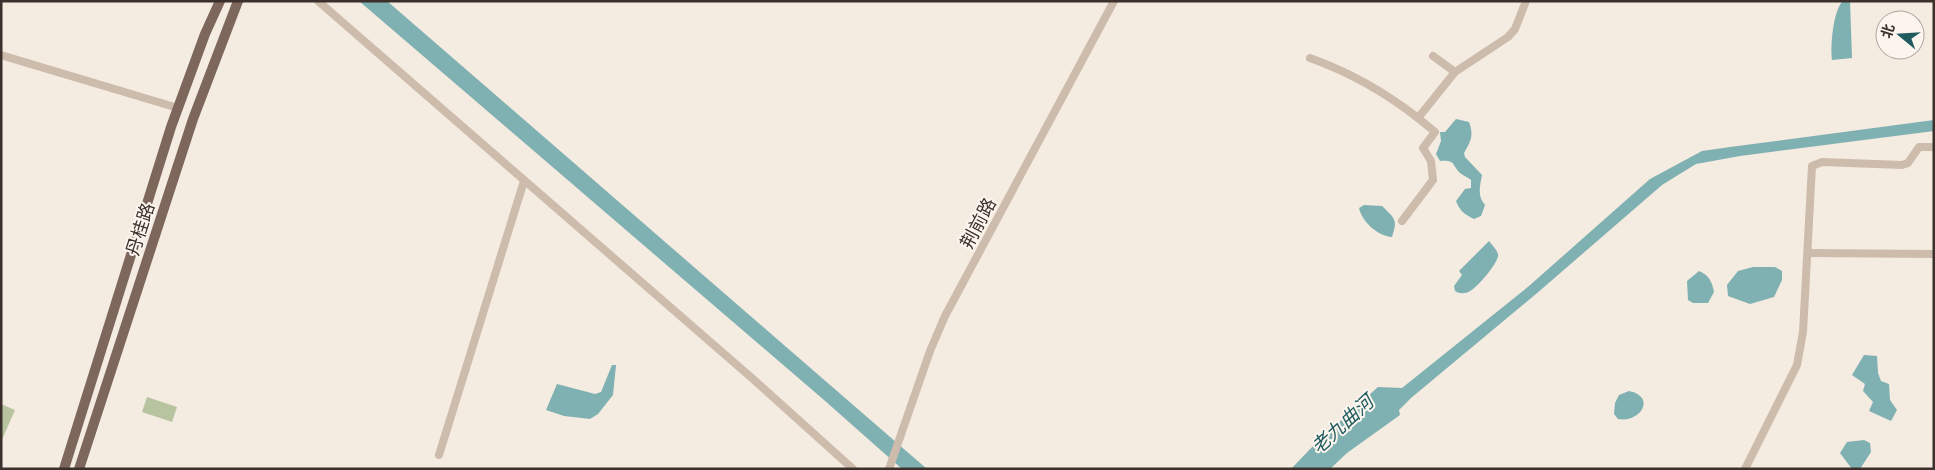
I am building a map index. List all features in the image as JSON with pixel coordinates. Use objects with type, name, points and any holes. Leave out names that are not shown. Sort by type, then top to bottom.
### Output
[{"type":"main road","name":"丹桂路","points":[[64,469],[178,108],[205,34],[220,1]]},
{"type":"main road","name":"丹桂路","points":[[79,469],[193,119],[238,1]]},
{"type":"street","points":[[318,1],[753,379],[853,469]]},
{"type":"street","name":"荆前路","points":[[889,469],[916,389],[945,316],[1114,1]]},
{"type":"street","points":[[1418,118],[1455,72],[1508,36],[1515,29],[1526,1]]},
{"type":"street","points":[[1,55],[178,108]]},
{"type":"street","points":[[1432,56],[1455,72]]},
{"type":"street","points":[[1310,58],[1334,66],[1389,96],[1435,132],[1423,148],[1431,161],[1433,180],[1402,221]]},
{"type":"street","points":[[1745,469],[1797,365],[1803,332],[1803,301],[1808,253],[1812,166],[1822,162],[1902,165],[1908,162],[1919,147],[1934,146]]},
{"type":"street","points":[[438,456],[524,181]]},
{"type":"street","points":[[1808,253],[1934,254]]},
{"type":"green space","points":[[147,397],[177,407],[172,422],[142,412]]},
{"type":"green space","points":[[1,404],[15,410],[1,442]]},
{"type":"water","points":[[359,1],[387,1],[927,469],[902,469]]},
{"type":"water","points":[[1843,1],[1850,1],[1852,58],[1832,60],[1831,47],[1835,20]]},
{"type":"water","points":[[1456,119],[1469,122],[1471,138],[1464,153],[1465,157],[1482,175],[1480,194],[1485,205],[1481,216],[1474,219],[1463,212],[1456,201],[1465,189],[1471,188],[1471,180],[1460,173],[1453,163],[1440,161],[1436,154],[1441,141],[1440,132],[1445,132]]},
{"type":"water","name":"老九曲河","points":[[1934,120],[1934,131],[1740,156],[1696,164],[1662,185],[1536,294],[1411,398],[1399,410],[1400,415],[1347,453],[1330,469],[1291,469],[1314,445],[1378,387],[1402,388],[1529,286],[1650,179],[1702,151]]},
{"type":"water","points":[[1364,205],[1382,206],[1390,214],[1395,223],[1392,237],[1381,234],[1367,223],[1359,208]]},
{"type":"water","points":[[1489,241],[1498,254],[1492,268],[1478,285],[1470,291],[1458,293],[1455,291],[1454,286],[1462,275],[1459,271]]},
{"type":"water","points":[[1753,267],[1775,267],[1782,271],[1782,280],[1774,297],[1750,304],[1728,296],[1727,285],[1738,271]]},
{"type":"water","points":[[1699,271],[1708,277],[1713,288],[1714,292],[1708,303],[1693,303],[1688,300],[1687,281]]},
{"type":"water","points":[[1864,355],[1877,356],[1878,373],[1881,381],[1889,384],[1890,400],[1897,410],[1891,421],[1869,411],[1873,402],[1863,391],[1865,384],[1852,375]]},
{"type":"water","points":[[612,365],[616,365],[613,395],[598,414],[590,419],[564,416],[546,410],[557,384],[595,394],[601,392]]},
{"type":"water","points":[[1629,391],[1642,398],[1644,404],[1639,413],[1633,417],[1618,419],[1614,414],[1615,403],[1619,395]]},
{"type":"water","points":[[1864,440],[1870,443],[1871,452],[1860,469],[1852,469],[1840,453],[1847,442]]}]
